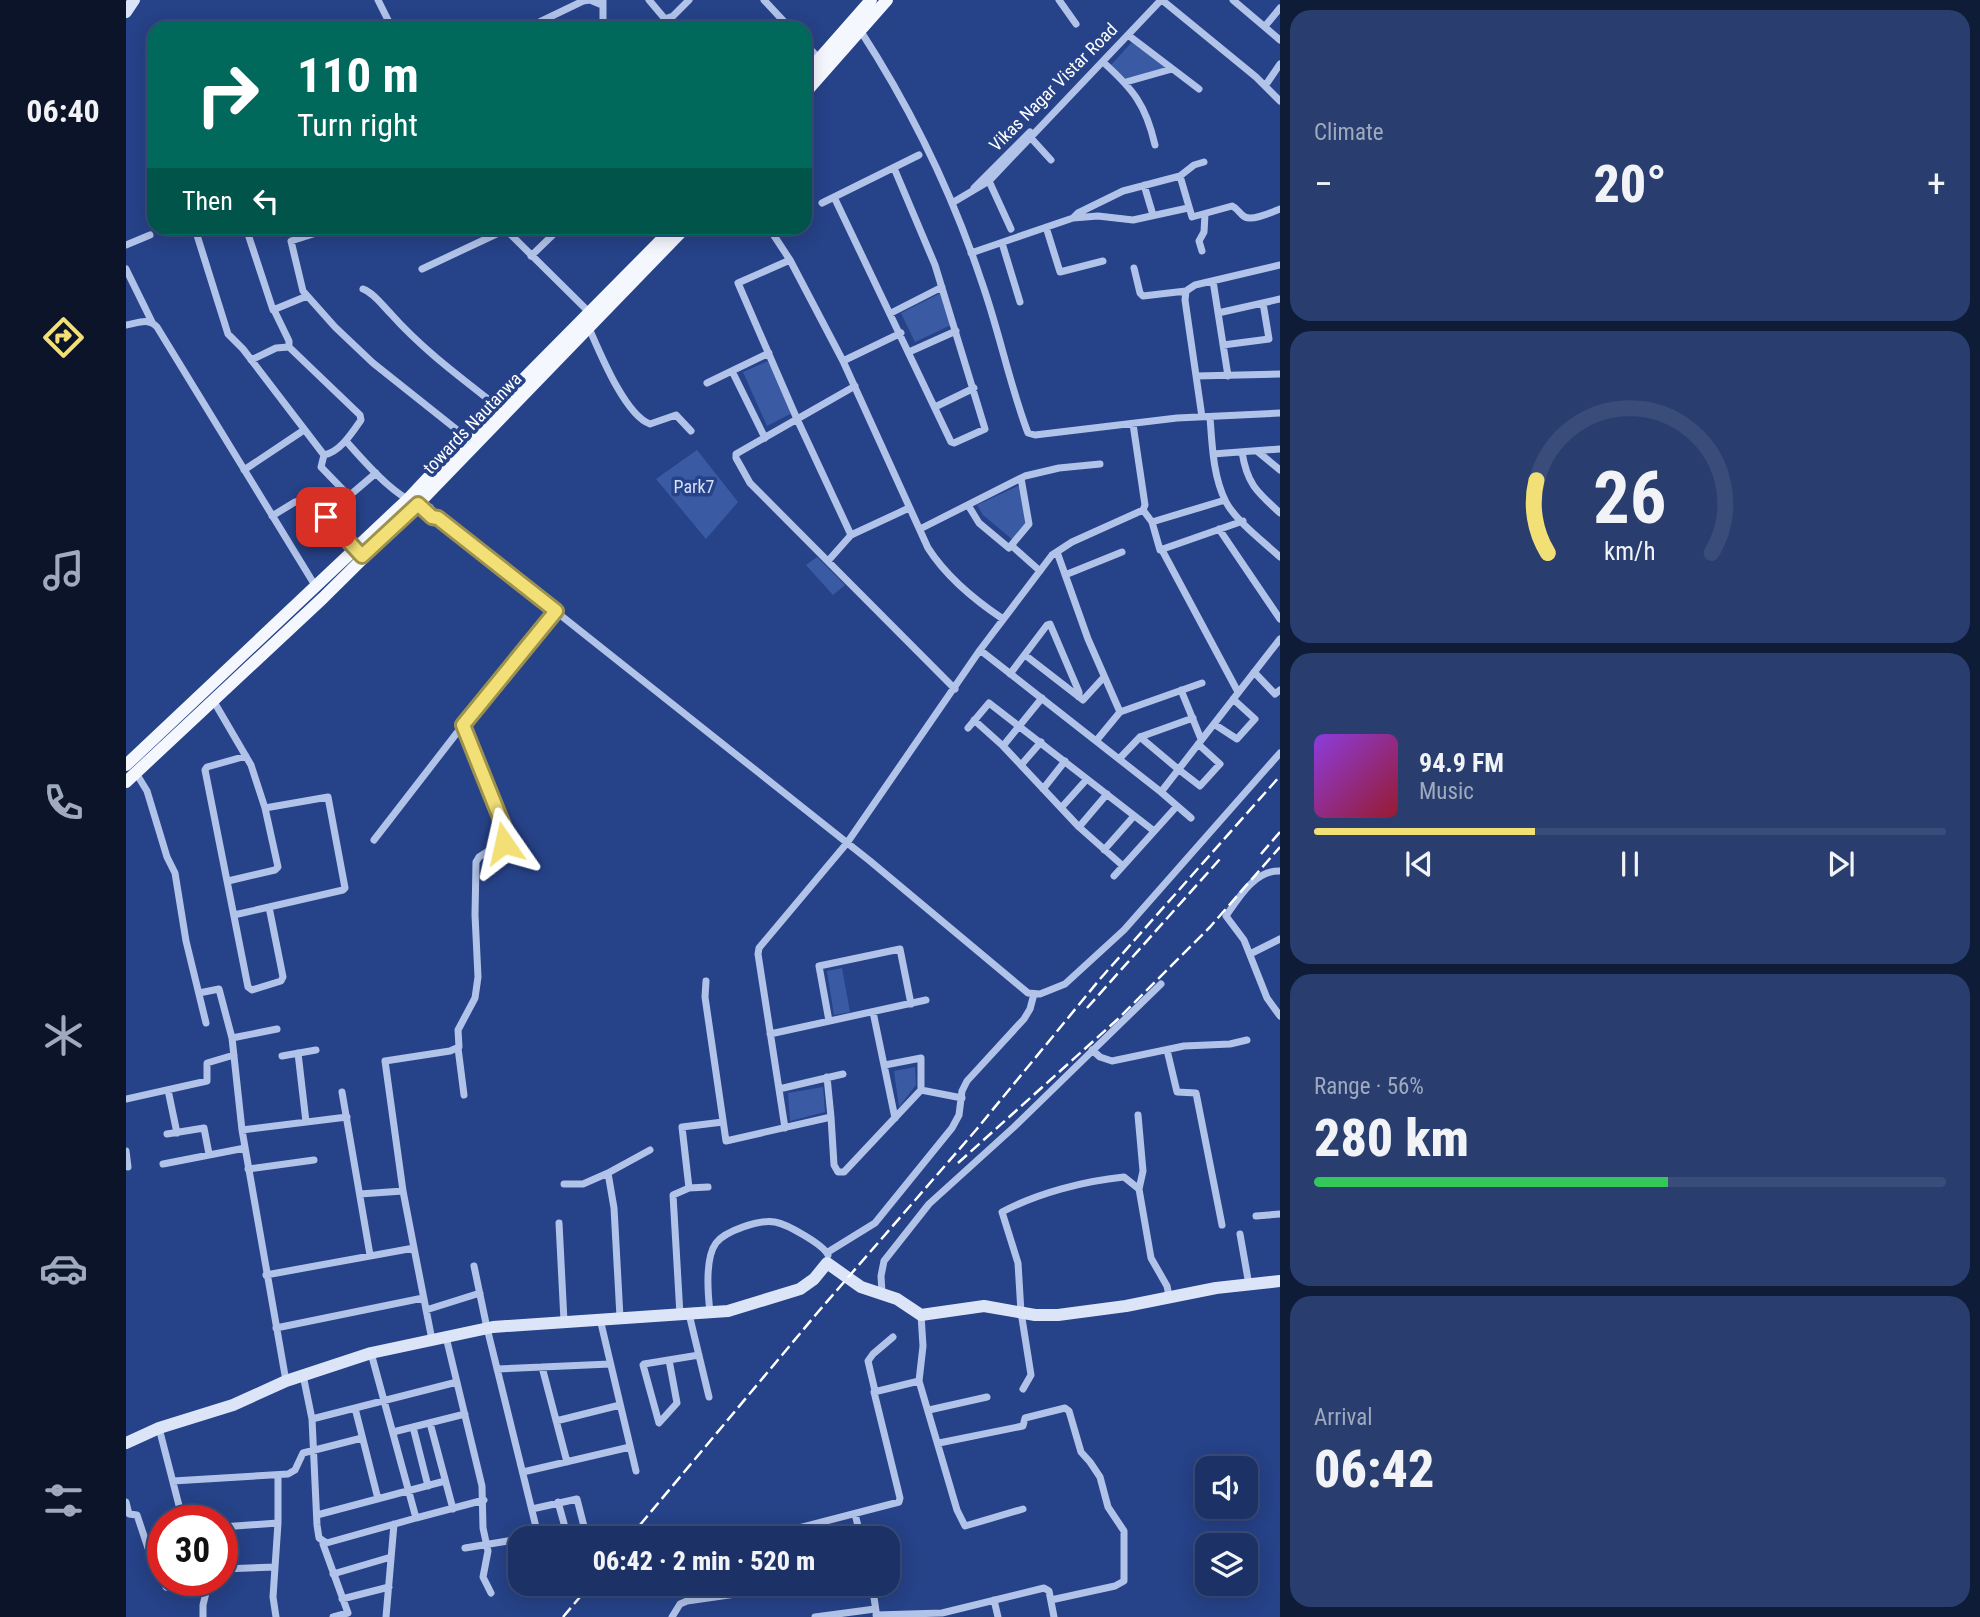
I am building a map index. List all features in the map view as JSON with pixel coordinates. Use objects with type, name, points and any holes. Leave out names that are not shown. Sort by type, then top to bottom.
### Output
[{"type":"main road","points":[[812,68],[871,0]]},
{"type":"main road","points":[[812,85],[887,0]]},
{"type":"main road","points":[[416,503],[466,436],[666,235]]},
{"type":"main road","name":"towards Nautanwa","points":[[129,773],[213,700],[359,553],[416,503],[678,235]]},
{"type":"main road","points":[[129,773],[319,592]]},
{"type":"street","points":[[378,0],[388,21]]},
{"type":"street","points":[[542,21],[590,0],[603,2],[603,21]]},
{"type":"street","points":[[649,0],[665,19],[673,16],[689,0]]},
{"type":"street","points":[[764,0],[784,21]]},
{"type":"street","points":[[1071,0],[1061,3],[1076,24]]},
{"type":"street","points":[[1234,0],[1280,40]]},
{"type":"street","points":[[951,203],[989,181],[1163,1]]},
{"type":"street","points":[[1163,1],[1265,86],[1280,103]]},
{"type":"street","points":[[1163,1],[1280,103]]},
{"type":"street","name":"Vikas Nagar Vistar Road","points":[[966,195],[1163,1]]},
{"type":"street","points":[[1266,26],[1280,8]]},
{"type":"street","points":[[860,30],[886,71],[951,203],[971,253],[1028,433],[1035,435],[1206,417],[1280,413]]},
{"type":"street","points":[[1128,35],[1199,89]]},
{"type":"street","points":[[812,51],[820,59]]},
{"type":"street","points":[[1103,62],[1126,82],[1143,105],[1155,145]]},
{"type":"street","points":[[1265,86],[1280,64]]},
{"type":"street","points":[[1126,82],[1172,69]]},
{"type":"street","points":[[1031,138],[1051,160]]},
{"type":"street","points":[[822,203],[919,155]]},
{"type":"street","points":[[971,253],[1073,218],[1123,191],[1180,176],[1196,164],[1204,162]]},
{"type":"street","points":[[834,197],[952,443],[985,429],[942,287],[924,236],[894,167]]},
{"type":"street","points":[[1180,176],[1191,217],[1232,206],[1250,218],[1280,210]]},
{"type":"street","points":[[989,181],[1011,229]]},
{"type":"street","points":[[1144,185],[1153,215]]},
{"type":"street","points":[[1073,218],[1098,216],[1133,220],[1188,208]]},
{"type":"street","points":[[1202,251],[1199,241],[1204,232],[1205,214]]},
{"type":"street","points":[[1046,227],[1060,272],[1103,261]]},
{"type":"street","points":[[126,245],[147,235]]},
{"type":"street","points":[[197,235],[228,334],[324,455]]},
{"type":"street","points":[[248,235],[289,347],[360,415],[361,420],[346,441],[330,455],[324,455]]},
{"type":"street","points":[[310,235],[291,241],[303,291],[335,327],[373,363],[466,436]]},
{"type":"street","points":[[422,269],[493,235]]},
{"type":"street","points":[[511,235],[590,313]]},
{"type":"street","points":[[531,256],[553,235]]},
{"type":"street","points":[[774,235],[790,260],[843,361],[909,508],[935,558],[986,607],[1003,619]]},
{"type":"street","points":[[1002,243],[1020,302]]},
{"type":"street","points":[[790,260],[739,282],[797,419],[851,535]]},
{"type":"street","points":[[1134,268],[1143,296],[1186,291],[1195,285],[1280,265]]},
{"type":"street","points":[[126,269],[152,322],[319,592]]},
{"type":"street","points":[[1213,281],[1228,376]]},
{"type":"street","points":[[891,313],[942,287]]},
{"type":"street","points":[[363,289],[371,293],[403,328],[440,362],[497,406]]},
{"type":"street","points":[[1186,291],[1196,376],[1225,500],[1242,521],[1280,557]]},
{"type":"street","points":[[274,310],[307,296]]},
{"type":"street","points":[[1218,313],[1280,299]]},
{"type":"street","points":[[1223,345],[1269,339],[1263,303]]},
{"type":"street","points":[[126,326],[152,322]]},
{"type":"street","points":[[589,328],[610,371],[639,418],[650,424],[676,415],[691,431]]},
{"type":"street","points":[[909,352],[956,331]]},
{"type":"street","points":[[843,361],[901,333]]},
{"type":"street","points":[[251,360],[276,348],[289,347]]},
{"type":"street","points":[[707,383],[769,353]]},
{"type":"street","points":[[732,371],[765,438]]},
{"type":"street","points":[[1196,376],[1280,374]]},
{"type":"street","points":[[855,386],[736,454],[736,458],[750,483],[955,689]]},
{"type":"street","points":[[935,407],[974,388]]},
{"type":"street","points":[[1133,424],[1143,510],[1152,522],[1160,548],[1236,695],[1255,719],[1237,740],[1214,724]]},
{"type":"street","points":[[244,470],[304,430]]},
{"type":"street","points":[[346,441],[376,473],[416,503],[430,507],[438,518],[847,843],[1028,993],[1040,994],[1065,984],[1125,930],[1280,753]]},
{"type":"street","points":[[1213,454],[1280,449]]},
{"type":"street","points":[[1258,451],[1280,470]]},
{"type":"street","points":[[1242,452],[1248,478],[1254,489],[1280,513]]},
{"type":"street","points":[[324,455],[321,467],[349,496],[376,473]]},
{"type":"street","points":[[920,529],[1021,478],[1059,468],[1100,464]]},
{"type":"street","points":[[968,505],[979,523],[1007,548],[1012,546],[1029,524],[1021,478]]},
{"type":"street","points":[[272,516],[295,502],[307,500],[359,553]]},
{"type":"street","points":[[1152,522],[1225,500]]},
{"type":"street","points":[[828,561],[851,535],[909,508]]},
{"type":"street","points":[[785,1128],[759,948],[847,843],[980,650],[1040,571],[1057,552],[1084,536],[1143,510]]},
{"type":"street","points":[[1162,550],[1242,521]]},
{"type":"street","points":[[1219,529],[1280,619]]},
{"type":"street","points":[[1012,546],[1040,571]]},
{"type":"street","points":[[1057,552],[1120,712]]},
{"type":"street","points":[[1065,575],[1122,552]]},
{"type":"street","points":[[374,839],[556,611]]},
{"type":"street","points":[[1010,674],[1050,624],[1079,697]]},
{"type":"street","points":[[1161,792],[1254,672],[1277,649],[1280,639]]},
{"type":"street","points":[[980,650],[1191,818]]},
{"type":"street","points":[[1025,655],[1085,699],[1104,677]]},
{"type":"street","points":[[1254,672],[1275,694],[1280,690]]},
{"type":"street","points":[[1096,741],[1120,712],[1202,683]]},
{"type":"street","points":[[1140,737],[1199,786],[1220,764],[1200,742],[1181,690]]},
{"type":"street","points":[[1003,746],[1042,698]]},
{"type":"street","points":[[213,700],[246,756],[265,808],[277,869],[228,881]]},
{"type":"street","points":[[968,728],[989,703],[1154,831]]},
{"type":"street","points":[[1119,759],[1140,737],[1193,718]]},
{"type":"street","points":[[974,720],[1003,746],[1079,827],[1123,866]]},
{"type":"street","points":[[463,725],[507,835],[504,843],[476,862],[478,977],[475,998],[458,1030],[464,1095]]},
{"type":"street","points":[[1021,765],[1041,742]]},
{"type":"street","points":[[246,756],[207,767],[205,770],[248,986],[252,990],[281,981],[283,977],[269,906]]},
{"type":"street","points":[[1043,789],[1065,761]]},
{"type":"street","points":[[129,773],[147,791],[167,857],[175,873],[186,941],[206,1023]]},
{"type":"street","points":[[1062,808],[1087,779]]},
{"type":"street","points":[[1079,827],[1107,794]]},
{"type":"street","points":[[234,915],[345,888],[328,797],[265,808]]},
{"type":"street","points":[[1114,876],[1177,806]]},
{"type":"street","points":[[1104,850],[1134,816]]},
{"type":"street","points":[[1280,871],[1272,871],[1258,877],[1227,915],[1250,954],[1267,998],[1280,1016]]},
{"type":"street","points":[[1250,954],[1280,939]]},
{"type":"street","points":[[829,1021],[819,966],[832,963],[900,949],[911,1003]]},
{"type":"street","points":[[706,981],[705,997],[727,1141],[831,1117]]},
{"type":"street","points":[[882,1293],[884,1261],[929,1204],[1014,1127],[1161,984]]},
{"type":"street","points":[[199,993],[219,989],[232,1038],[248,1169],[286,1381]]},
{"type":"street","points":[[126,1443],[159,1428],[233,1405],[286,1381],[372,1353],[487,1328],[728,1311],[800,1289],[814,1279],[828,1258],[875,1223],[952,1128],[959,1115],[967,1081],[1024,1019],[1034,994]]},
{"type":"street","points":[[770,1034],[926,1000]]},
{"type":"street","points":[[873,1012],[895,1118]]},
{"type":"street","points":[[232,1038],[277,1029]]},
{"type":"street","points":[[1092,1050],[1100,1057],[1112,1061],[1167,1050],[1247,1040]]},
{"type":"street","points":[[432,1340],[403,1191],[385,1060],[458,1048]]},
{"type":"street","points":[[282,1056],[316,1050]]},
{"type":"street","points":[[1167,1050],[1177,1092],[1196,1093],[1222,1225]]},
{"type":"street","points":[[298,1052],[306,1122]]},
{"type":"street","points":[[126,1099],[208,1081],[207,1063],[234,1055]]},
{"type":"street","points":[[827,1077],[834,1165],[838,1172],[844,1172],[921,1090],[921,1058],[885,1065]]},
{"type":"street","points":[[779,1089],[843,1074]]},
{"type":"street","points":[[168,1090],[177,1133]]},
{"type":"street","points":[[921,1090],[962,1098]]},
{"type":"street","points":[[342,1092],[370,1255]]},
{"type":"street","points":[[1138,1115],[1143,1171],[1139,1189],[1151,1258],[1167,1286],[1169,1296]]},
{"type":"street","points":[[242,1130],[347,1117]]},
{"type":"street","points":[[689,1188],[681,1127],[723,1122]]},
{"type":"street","points":[[167,1134],[205,1129],[209,1154]]},
{"type":"street","points":[[163,1164],[245,1148]]},
{"type":"street","points":[[564,1184],[583,1184],[650,1150]]},
{"type":"street","points":[[126,1152],[128,1167]]},
{"type":"street","points":[[248,1169],[314,1160]]},
{"type":"street","points":[[608,1173],[614,1208],[620,1317]]},
{"type":"street","points":[[1023,1389],[1031,1375],[1021,1312],[1018,1263],[1002,1212],[1022,1202],[1104,1179],[1126,1178],[1139,1189]]},
{"type":"street","points":[[708,1187],[689,1188],[673,1195],[685,1314],[709,1397]]},
{"type":"street","points":[[360,1194],[403,1191]]},
{"type":"street","points":[[1256,1216],[1280,1214]]},
{"type":"street","points":[[710,1312],[710,1257],[714,1245],[729,1232],[774,1222],[821,1245],[828,1258],[862,1287],[897,1299],[921,1315],[984,1306],[1035,1315],[1058,1315],[1126,1306],[1216,1288],[1280,1282]]},
{"type":"street","points":[[559,1223],[564,1321]]},
{"type":"street","points":[[1240,1234],[1249,1285]]},
{"type":"street","points":[[266,1275],[414,1248]]},
{"type":"street","points":[[474,1266],[536,1526]]},
{"type":"street","points":[[426,1310],[480,1293]]},
{"type":"street","points":[[276,1328],[424,1298]]},
{"type":"street","points":[[921,1315],[923,1346],[919,1381],[957,1510],[965,1526],[1023,1509]]},
{"type":"street","points":[[600,1318],[636,1471]]},
{"type":"street","points":[[446,1337],[484,1500],[483,1528],[488,1555],[483,1577],[491,1593]]},
{"type":"street","points":[[798,1526],[896,1504],[900,1498],[868,1361],[893,1337]]},
{"type":"street","points":[[372,1353],[416,1518]]},
{"type":"street","points":[[669,1360],[677,1403],[659,1423],[644,1364],[699,1355]]},
{"type":"street","points":[[497,1369],[610,1364]]},
{"type":"street","points":[[542,1367],[566,1462]]},
{"type":"street","points":[[303,1375],[312,1419],[319,1538],[325,1542],[484,1500]]},
{"type":"street","points":[[875,1391],[919,1381]]},
{"type":"street","points":[[312,1419],[457,1382]]},
{"type":"street","points":[[929,1410],[987,1397]]},
{"type":"street","points":[[556,1421],[620,1405]]},
{"type":"street","points":[[355,1408],[378,1499]]},
{"type":"street","points":[[939,1443],[1023,1426],[1025,1418],[1067,1409],[1081,1452],[1100,1477],[1108,1507],[1124,1531],[1124,1581],[1115,1586],[1051,1600]]},
{"type":"street","points":[[393,1432],[465,1414]]},
{"type":"street","points":[[430,1423],[453,1509]]},
{"type":"street","points":[[413,1427],[428,1486]]},
{"type":"street","points":[[159,1428],[179,1505]]},
{"type":"street","points":[[173,1481],[292,1473],[302,1455],[362,1437]]},
{"type":"street","points":[[523,1472],[630,1447]]},
{"type":"street","points":[[276,1617],[273,1597],[278,1475]]},
{"type":"street","points":[[317,1515],[445,1481]]},
{"type":"street","points":[[532,1509],[575,1499],[578,1501],[584,1526]]},
{"type":"street","points":[[126,1502],[129,1514],[137,1515],[147,1545]]},
{"type":"street","points":[[558,1502],[565,1526]]},
{"type":"street","points":[[855,1514],[858,1526]]},
{"type":"street","points":[[238,1526],[278,1523]]},
{"type":"street","points":[[386,1617],[394,1524]]},
{"type":"street","points":[[465,1548],[508,1541]]},
{"type":"street","points":[[325,1542],[323,1548],[348,1615],[332,1617]]},
{"type":"street","points":[[333,1574],[391,1557]]},
{"type":"street","points":[[238,1568],[275,1567]]},
{"type":"street","points":[[342,1599],[388,1587]]},
{"type":"street","points":[[816,1617],[942,1615],[1044,1588],[1049,1591],[1054,1617]]},
{"type":"street","points":[[204,1617],[205,1596]]},
{"type":"street","points":[[672,1617],[676,1608],[687,1601],[722,1596]]},
{"type":"street","points":[[874,1596],[876,1614]]},
{"type":"street","points":[[994,1600],[998,1617]]},
{"type":"green space","points":[[1132,42],[1166,68],[1126,80],[1111,65]]},
{"type":"green space","points":[[941,293],[951,325],[915,342],[901,313]]},
{"type":"green space","points":[[768,361],[792,413],[767,426],[743,372]]},
{"type":"green space","name":"Park7","points":[[697,450],[738,502],[706,539],[656,479]]},
{"type":"green space","points":[[1020,485],[1026,524],[1013,540],[983,515],[977,505]]},
{"type":"green space","points":[[817,557],[845,585],[833,595],[806,565]]},
{"type":"green space","points":[[842,968],[850,1012],[834,1015],[827,971]]},
{"type":"green space","points":[[915,1067],[916,1085],[899,1107],[894,1071]]},
{"type":"green space","points":[[823,1087],[825,1112],[790,1121],[788,1093]]},
{"type":"railway","points":[[639,1526],[818,1312],[976,1130],[1100,979],[1280,776]]},
{"type":"railway","points":[[1261,854],[1280,832]]},
{"type":"railway","points":[[958,1163],[1119,1018],[1210,927],[1280,847]]},
{"type":"railway","points":[[1087,1008],[1220,859]]},
{"type":"railway","points":[[563,1617],[581,1596]]},
{"type":"route","points":[[326,517],[362,556],[418,504],[426,513],[438,518],[556,611],[463,725],[507,835],[504,843]]}]
